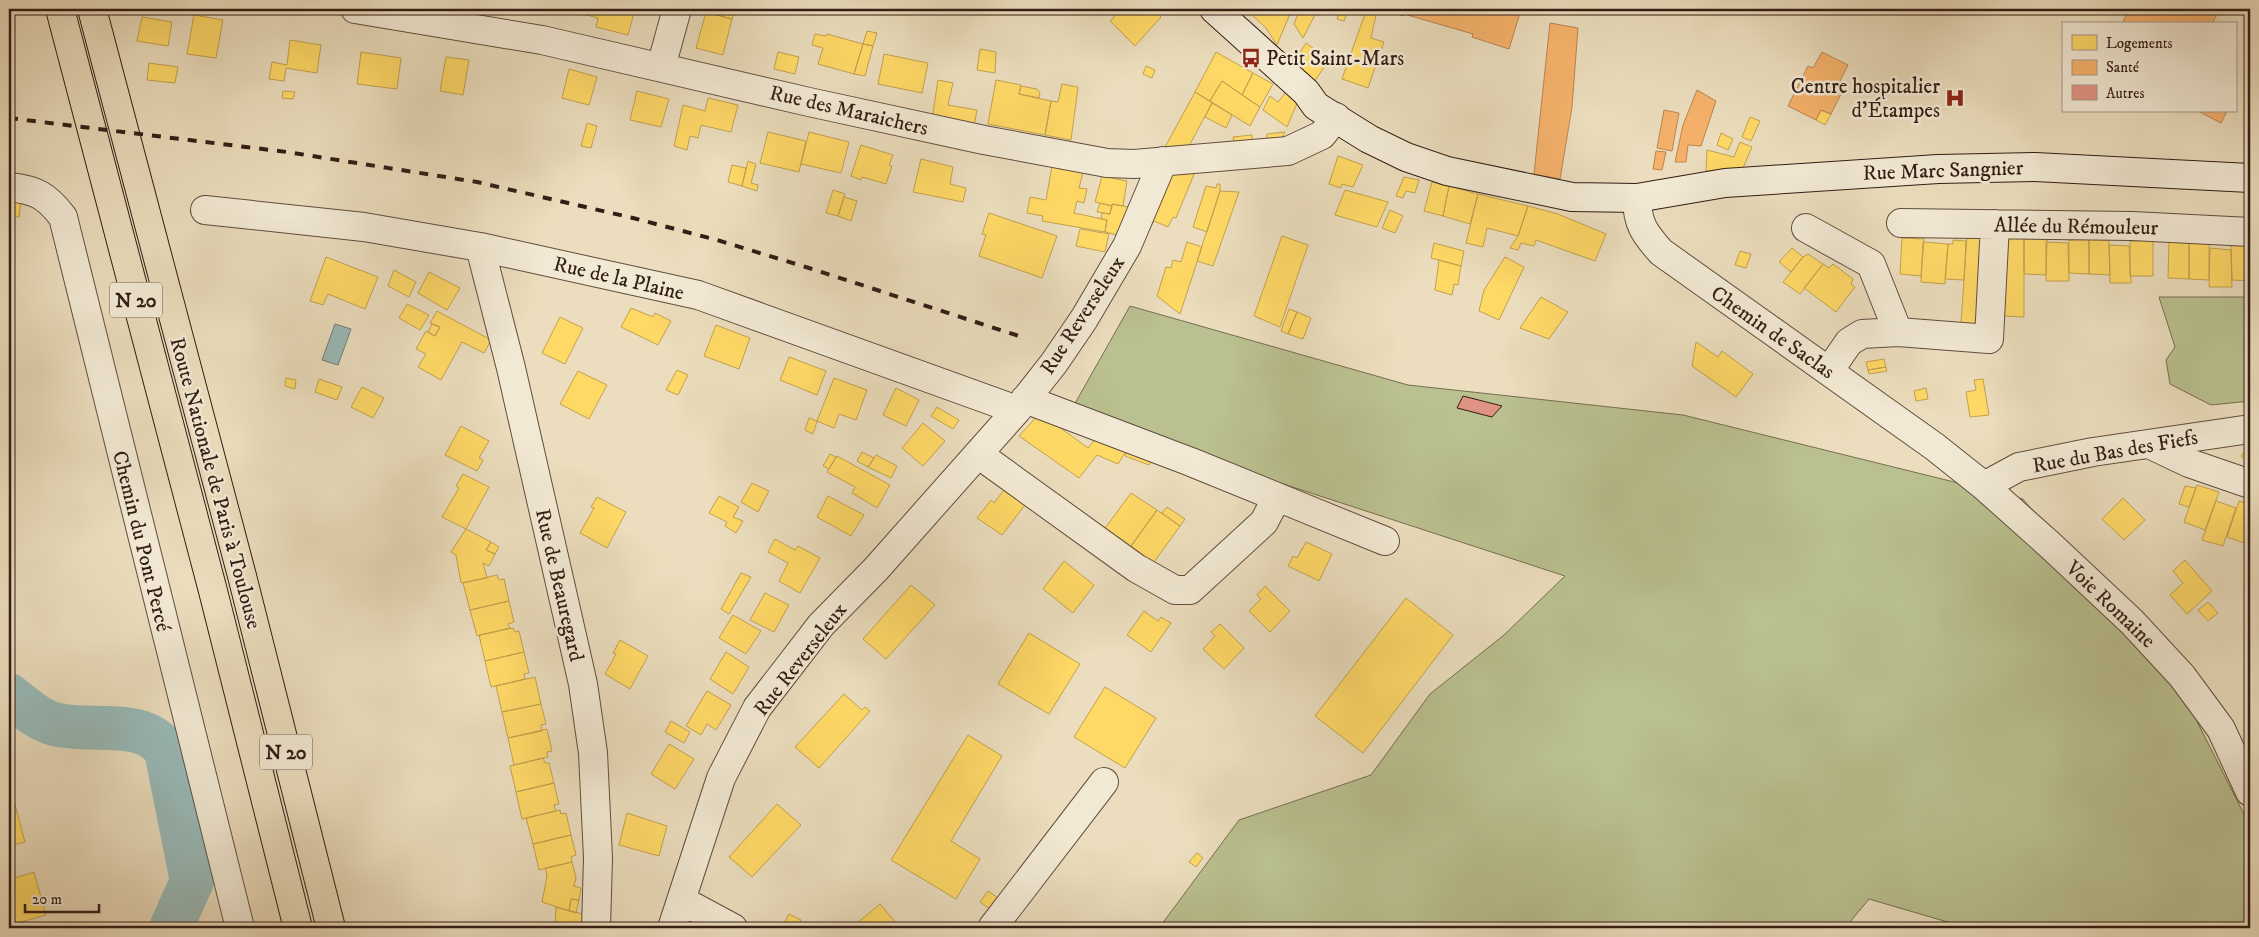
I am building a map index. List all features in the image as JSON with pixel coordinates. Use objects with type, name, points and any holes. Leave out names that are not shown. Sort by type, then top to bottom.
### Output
[{"type":"main road","name":"Route Nationale de Paris à Toulouse","points":[[60,9],[213,591],[298,928]]},
{"type":"main road","name":"Route Nationale de Paris à Toulouse","points":[[92,9],[244,585],[331,928]]},
{"type":"street","name":"Rue des Maraichers","points":[[355,9],[397,12],[542,40],[809,102],[1107,163],[1134,164],[1288,151],[1322,135],[1336,117]]},
{"type":"street","points":[[661,67],[677,9]]},
{"type":"street","name":"Rue Marc Sangnier","points":[[1214,9],[1306,92],[1316,106],[1369,139],[1406,157],[1447,171],[1572,197],[1637,198],[1725,184],[1938,169],[2035,166],[2250,178]]},
{"type":"street","name":"Rue Reverseleux","points":[[672,928],[721,778],[757,708],[821,625],[876,569],[978,454],[1054,363],[1084,320],[1127,246],[1163,161]]},
{"type":"street","name":"Chemin du Pont Percé","points":[[9,187],[28,189],[41,194],[53,203],[63,217],[240,928]]},
{"type":"street","name":"Chemin de Saclas","points":[[1637,198],[1637,214],[1644,233],[1661,252],[1935,447]]},
{"type":"street","name":"Rue de la Plaine","points":[[205,210],[364,227],[480,247],[698,295],[1021,404],[1277,497],[1386,541]]},
{"type":"street","name":"Allée du Rémouleur","points":[[1901,223],[2132,226],[2250,232]]},
{"type":"street","points":[[1829,371],[1849,342],[1862,334],[1898,332],[1989,338],[1995,224]]},
{"type":"street","points":[[1806,228],[1871,264],[1898,332]]},
{"type":"street","name":"Rue de Beauregard","points":[[480,247],[511,368],[583,684],[593,753],[598,858],[596,928]]},
{"type":"street","name":"Rue du Bas des Fiefs","points":[[1984,486],[2020,467],[2093,452],[2250,429]]},
{"type":"street","points":[[2149,444],[2189,463],[2250,484]]},
{"type":"street","name":"Voie Romaine","points":[[1935,447],[1984,486],[2132,622],[2182,676],[2221,729],[2250,792]]},
{"type":"street","points":[[978,454],[1136,568],[1175,590],[1190,590],[1264,522],[1277,497]]},
{"type":"street","points":[[992,928],[1104,782]]},
{"type":"street","points":[[681,900],[733,928]]},
{"type":"green space","points":[[2159,297],[2250,297],[2250,401],[2211,405],[2170,384],[2166,360],[2175,347]]},
{"type":"green space","points":[[1130,306],[1408,385],[1683,415],[2023,499],[2179,686],[2250,826],[2250,928],[1968,928],[1869,899],[1845,928],[1159,928],[1239,820],[1371,775],[1430,694],[1504,635],[1565,576],[1069,414]]},
{"type":"water","points":[[335,324],[351,329],[338,365],[322,360]]},
{"type":"building: Logements","points":[[584,9],[635,9],[628,35],[596,27],[598,18],[583,14]]},
{"type":"building: Logements","points":[[707,9],[735,9],[732,19],[706,12]]},
{"type":"building: Logements","points":[[795,9],[814,9],[812,15],[795,11]]},
{"type":"building: Logements","points":[[1121,9],[1153,9],[1161,17],[1135,46],[1110,21]]},
{"type":"building: Logements","points":[[1250,9],[1292,9],[1277,45],[1266,28],[1249,12]]},
{"type":"building: Logements","points":[[1300,9],[1318,9],[1303,38],[1294,24]]},
{"type":"building: Logements","points":[[1340,9],[1348,9],[1344,21],[1337,19]]},
{"type":"building: Logements","points":[[1366,11],[1376,15],[1371,38],[1384,42],[1368,88],[1342,79]]},
{"type":"building: Logements","points":[[706,12],[732,19],[723,55],[696,48]]},
{"type":"building: Logements","points":[[194,15],[223,20],[216,58],[187,54]]},
{"type":"building: Logements","points":[[142,17],[172,22],[168,46],[137,41]]},
{"type":"building: Logements","points":[[867,31],[877,33],[873,46],[863,44]]},
{"type":"building: Logements","points":[[815,34],[826,36],[827,34],[863,44],[854,74],[818,64],[823,48],[812,45]]},
{"type":"building: Logements","points":[[290,40],[321,45],[317,73],[286,68],[284,81],[269,79],[272,62],[287,65]]},
{"type":"building: Logements","points":[[1306,43],[1329,60],[1314,82],[1293,63]]},
{"type":"building: Logements","points":[[863,44],[873,46],[865,76],[854,74]]},
{"type":"building: Logements","points":[[980,49],[996,52],[995,73],[977,70]]},
{"type":"building: Logements","points":[[361,52],[401,58],[397,89],[357,84]]},
{"type":"building: Logements","points":[[778,52],[799,57],[795,74],[774,69]]},
{"type":"building: Logements","points":[[1216,52],[1253,73],[1242,95],[1222,81],[1210,101],[1195,92]]},
{"type":"building: Logements","points":[[884,54],[928,63],[922,93],[878,84]]},
{"type":"building: Logements","points":[[446,57],[469,60],[463,95],[440,91]]},
{"type":"building: Logements","points":[[149,63],[178,67],[175,83],[147,80]]},
{"type":"building: Logements","points":[[1146,66],[1155,70],[1152,78],[1143,74]]},
{"type":"building: Logements","points":[[569,69],[597,77],[589,105],[562,98]]},
{"type":"building: Logements","points":[[1253,73],[1273,84],[1260,107],[1242,95]]},
{"type":"building: Logements","points":[[938,80],[953,83],[948,105],[977,110],[974,126],[932,119]]},
{"type":"building: Logements","points":[[996,80],[1021,85],[1019,94],[1051,101],[1045,135],[988,124]]},
{"type":"building: Logements","points":[[1222,81],[1260,107],[1250,126],[1210,101]]},
{"type":"building: Logements","points":[[1062,84],[1078,87],[1071,140],[1045,135],[1051,101],[1058,102]]},
{"type":"building: Logements","points":[[1021,86],[1037,89],[1040,93],[1039,98],[1019,94]]},
{"type":"building: Logements","points":[[283,91],[295,92],[293,99],[282,98]]},
{"type":"building: Logements","points":[[637,91],[669,99],[661,127],[630,120]]},
{"type":"building: Logements","points":[[1287,91],[1298,101],[1287,127],[1263,110],[1270,96],[1278,102]]},
{"type":"building: Logements","points":[[1195,92],[1212,103],[1188,148],[1164,149]]},
{"type":"building: Logements","points":[[708,98],[738,105],[731,132],[701,125],[698,138],[690,136],[687,150],[674,146],[683,105],[705,111]]},
{"type":"building: Logements","points":[[1212,103],[1232,115],[1226,128],[1205,117]]},
{"type":"building: Logements","points":[[1821,110],[1831,114],[1825,125],[1816,120]]},
{"type":"building: Logements","points":[[1750,117],[1760,121],[1751,141],[1742,137]]},
{"type":"building: Logements","points":[[587,123],[597,126],[591,148],[581,146]]},
{"type":"building: Logements","points":[[768,132],[806,141],[799,172],[760,163]]},
{"type":"building: Logements","points":[[809,132],[849,142],[841,173],[801,164]]},
{"type":"building: Logements","points":[[1285,132],[1282,138],[1267,139],[1267,134]]},
{"type":"building: Logements","points":[[1721,133],[1733,139],[1728,150],[1717,145]]},
{"type":"building: Logements","points":[[1252,135],[1252,140],[1234,142],[1233,137]]},
{"type":"building: Logements","points":[[1740,142],[1752,147],[1743,168],[1706,171],[1707,150],[1734,157]]},
{"type":"building: Logements","points":[[861,145],[893,155],[889,165],[892,166],[886,184],[862,177],[861,180],[851,176]]},
{"type":"building: Logements","points":[[1338,156],[1363,165],[1353,187],[1342,184],[1341,188],[1329,184]]},
{"type":"building: Logements","points":[[921,159],[953,167],[950,184],[966,188],[963,202],[913,192]]},
{"type":"building: Logements","points":[[748,161],[756,164],[751,183],[758,185],[757,191],[742,186]]},
{"type":"building: Logements","points":[[732,165],[746,168],[742,186],[728,182]]},
{"type":"building: Logements","points":[[1052,166],[1083,172],[1079,188],[1087,189],[1084,203],[1077,201],[1074,213],[1107,220],[1105,232],[1042,221],[1043,216],[1027,213],[1030,197],[1046,200]]},
{"type":"building: Logements","points":[[1197,167],[1176,218],[1173,217],[1168,227],[1154,221],[1151,226],[1148,224],[1170,173]]},
{"type":"building: Logements","points":[[1102,176],[1127,181],[1123,206],[1112,204],[1112,206],[1095,202]]},
{"type":"building: Logements","points":[[1404,177],[1419,180],[1415,193],[1406,191],[1403,198],[1396,196]]},
{"type":"building: Logements","points":[[1432,182],[1449,186],[1443,216],[1424,211]]},
{"type":"building: Logements","points":[[1217,184],[1220,184],[1220,191],[1207,232],[1193,227],[1206,186],[1216,188]]},
{"type":"building: Logements","points":[[1449,186],[1478,194],[1470,224],[1443,216]]},
{"type":"building: Logements","points":[[833,190],[845,194],[838,216],[826,213]]},
{"type":"building: Logements","points":[[1345,190],[1388,202],[1377,227],[1335,215]]},
{"type":"building: Logements","points":[[1220,191],[1239,192],[1213,266],[1197,261]]},
{"type":"building: Logements","points":[[1478,194],[1528,206],[1518,236],[1487,228],[1483,247],[1466,243]]},
{"type":"building: Logements","points":[[844,197],[857,201],[851,221],[838,216]]},
{"type":"building: Logements","points":[[9,200],[21,201],[19,217],[9,216]]},
{"type":"building: Logements","points":[[1100,203],[1112,206],[1110,214],[1097,212]]},
{"type":"building: Logements","points":[[1112,204],[1134,208],[1122,236],[1105,232],[1107,220],[1101,219],[1102,213],[1110,214]]},
{"type":"building: Logements","points":[[1528,206],[1558,214],[1606,234],[1595,261],[1536,240],[1534,246],[1521,243],[1518,250],[1510,248],[1518,236]]},
{"type":"building: Logements","points":[[1390,210],[1403,216],[1395,233],[1382,228]]},
{"type":"building: Logements","points":[[989,213],[1057,236],[1042,278],[979,256],[986,235],[982,234]]},
{"type":"building: Logements","points":[[1080,229],[1109,234],[1105,252],[1076,246]]},
{"type":"building: Logements","points":[[1967,235],[1989,237],[1984,326],[1961,324]]},
{"type":"building: Logements","points":[[2077,235],[2089,235],[2089,274],[2069,273],[2069,240],[2077,240]]},
{"type":"building: Logements","points":[[2089,235],[2101,236],[2102,240],[2109,240],[2110,275],[2089,274]]},
{"type":"building: Logements","points":[[1282,236],[1308,245],[1280,327],[1254,316]]},
{"type":"building: Logements","points":[[2024,236],[2038,236],[2038,239],[2047,240],[2046,275],[2024,274]]},
{"type":"building: Logements","points":[[2004,237],[2024,237],[2024,317],[2004,316]]},
{"type":"building: Logements","points":[[2139,237],[2153,238],[2153,276],[2130,276],[2130,241],[2139,241]]},
{"type":"building: Logements","points":[[1902,238],[1924,239],[1921,276],[1900,274]]},
{"type":"building: Logements","points":[[1953,240],[1966,241],[1964,280],[1945,279],[1948,244],[1953,244]]},
{"type":"building: Logements","points":[[2169,240],[2189,240],[2189,279],[2168,278]]},
{"type":"building: Logements","points":[[2189,240],[2204,240],[2204,244],[2209,244],[2209,280],[2189,279]]},
{"type":"building: Logements","points":[[1187,242],[1202,247],[1180,314],[1157,296],[1166,267],[1171,268],[1173,260],[1181,262]]},
{"type":"building: Logements","points":[[1923,242],[1948,244],[1945,284],[1921,282]]},
{"type":"building: Logements","points":[[2046,242],[2068,243],[2069,281],[2046,281]]},
{"type":"building: Logements","points":[[2239,242],[2249,242],[2250,281],[2232,280],[2231,245],[2239,246]]},
{"type":"building: Logements","points":[[1434,243],[1464,251],[1461,266],[1431,258]]},
{"type":"building: Logements","points":[[2109,245],[2129,246],[2131,283],[2110,283]]},
{"type":"building: Logements","points":[[1792,248],[1803,257],[1791,272],[1779,262]]},
{"type":"building: Logements","points":[[2210,248],[2231,250],[2232,287],[2209,287]]},
{"type":"building: Logements","points":[[1740,251],[1751,254],[1746,268],[1735,265]]},
{"type":"building: Logements","points":[[1808,254],[1823,264],[1800,294],[1783,282],[1803,257]]},
{"type":"building: Logements","points":[[326,257],[378,277],[365,309],[328,294],[323,305],[310,301]]},
{"type":"building: Logements","points":[[1505,257],[1524,267],[1499,320],[1479,311],[1484,290]]},
{"type":"building: Logements","points":[[1439,260],[1461,266],[1458,285],[1454,284],[1452,295],[1435,290]]},
{"type":"building: Logements","points":[[1823,264],[1829,268],[1833,264],[1853,279],[1851,284],[1855,287],[1836,312],[1804,288]]},
{"type":"building: Logements","points":[[394,270],[416,282],[409,297],[388,286]]},
{"type":"building: Logements","points":[[429,272],[460,288],[447,310],[418,293]]},
{"type":"building: Logements","points":[[1541,297],[1568,312],[1549,339],[1520,328]]},
{"type":"building: Logements","points":[[407,304],[429,315],[420,330],[399,318]]},
{"type":"building: Logements","points":[[631,308],[653,317],[655,313],[671,321],[658,345],[621,327]]},
{"type":"building: Logements","points":[[1289,309],[1297,312],[1288,334],[1281,331]]},
{"type":"building: Logements","points":[[437,311],[491,340],[484,353],[462,342],[441,380],[418,367],[426,354],[416,349],[426,331],[435,336],[440,327],[430,323]]},
{"type":"building: Logements","points":[[1297,312],[1311,318],[1303,339],[1288,334]]},
{"type":"building: Logements","points":[[560,317],[583,328],[565,364],[542,353]]},
{"type":"building: Logements","points":[[432,324],[440,327],[435,336],[428,332]]},
{"type":"building: Logements","points":[[716,325],[750,338],[739,369],[704,356]]},
{"type":"building: Logements","points":[[1696,342],[1718,357],[1722,351],[1753,374],[1736,397],[1692,366]]},
{"type":"building: Logements","points":[[789,357],[826,371],[817,395],[780,380]]},
{"type":"building: Logements","points":[[1884,359],[1886,367],[1868,370],[1866,362]]},
{"type":"building: Logements","points":[[1886,367],[1887,371],[1869,374],[1868,370]]},
{"type":"building: Logements","points":[[677,370],[688,375],[678,395],[666,390]]},
{"type":"building: Logements","points":[[578,371],[607,385],[589,419],[560,404]]},
{"type":"building: Logements","points":[[286,378],[296,380],[295,389],[285,386]]},
{"type":"building: Logements","points":[[834,378],[867,390],[856,420],[839,414],[834,428],[817,421]]},
{"type":"building: Logements","points":[[319,379],[342,387],[337,400],[315,392]]},
{"type":"building: Logements","points":[[1983,379],[1989,415],[1970,417],[1966,392],[1976,390],[1974,380]]},
{"type":"building: Logements","points":[[362,387],[384,398],[373,418],[351,407]]},
{"type":"building: Logements","points":[[896,388],[919,400],[906,426],[883,415]]},
{"type":"building: Logements","points":[[1926,388],[1928,399],[1916,401],[1914,391]]},
{"type":"building: Logements","points":[[937,407],[959,420],[953,429],[931,416]]},
{"type":"building: Logements","points":[[1040,413],[1088,448],[1099,435],[1129,447],[1118,464],[1097,455],[1079,478],[1019,436]]},
{"type":"building: Logements","points":[[809,418],[817,421],[813,434],[805,430]]},
{"type":"building: Logements","points":[[923,423],[945,441],[923,466],[902,448]]},
{"type":"building: Logements","points":[[461,426],[489,441],[479,458],[483,460],[477,471],[445,455]]},
{"type":"building: Logements","points":[[1129,447],[1154,458],[1149,465],[1125,456]]},
{"type":"building: Logements","points":[[2250,448],[2250,463],[2241,456]]},
{"type":"building: Logements","points":[[862,452],[874,458],[868,467],[857,461]]},
{"type":"building: Logements","points":[[830,454],[836,457],[829,469],[823,466]]},
{"type":"building: Logements","points":[[876,455],[897,466],[891,478],[868,467]]},
{"type":"building: Logements","points":[[837,456],[890,485],[877,508],[852,493],[855,487],[827,472]]},
{"type":"building: Logements","points":[[463,474],[489,487],[466,529],[442,517],[459,488],[456,486]]},
{"type":"building: Logements","points":[[752,483],[769,491],[758,512],[741,502]]},
{"type":"building: Logements","points":[[2197,485],[2219,492],[2205,530],[2184,522]]},
{"type":"building: Logements","points":[[1007,486],[1028,501],[1002,535],[977,518],[991,500],[994,503]]},
{"type":"building: Logements","points":[[2185,486],[2196,488],[2189,507],[2179,504]]},
{"type":"building: Logements","points":[[1131,493],[1157,510],[1129,549],[1103,531]]},
{"type":"building: Logements","points":[[719,496],[739,507],[733,517],[743,521],[736,533],[725,526],[727,522],[709,513]]},
{"type":"building: Logements","points":[[828,496],[864,515],[851,536],[817,517]]},
{"type":"building: Logements","points":[[597,497],[626,512],[607,548],[580,533],[594,508],[591,507]]},
{"type":"building: Logements","points":[[2123,498],[2145,520],[2124,540],[2102,519]]},
{"type":"building: Logements","points":[[2216,501],[2236,508],[2223,546],[2202,540]]},
{"type":"building: Logements","points":[[2239,501],[2250,504],[2250,526],[2244,543],[2227,537]]},
{"type":"building: Logements","points":[[1167,507],[1185,519],[1180,526],[1162,513]]},
{"type":"building: Logements","points":[[1157,510],[1180,526],[1152,565],[1129,549]]},
{"type":"building: Logements","points":[[466,529],[491,542],[486,550],[495,554],[489,566],[483,563],[487,578],[461,583],[456,555],[451,552]]},
{"type":"building: Logements","points":[[775,539],[795,550],[798,546],[820,558],[800,593],[779,581],[788,563],[768,552]]},
{"type":"building: Logements","points":[[491,542],[499,547],[495,554],[486,550]]},
{"type":"building: Logements","points":[[1306,542],[1332,554],[1319,581],[1288,566],[1293,556],[1297,558]]},
{"type":"building: Logements","points":[[2185,560],[2212,591],[2187,614],[2170,595],[2183,583],[2173,571]]},
{"type":"building: Logements","points":[[1064,561],[1094,585],[1073,613],[1043,589]]},
{"type":"building: Logements","points":[[741,573],[751,577],[729,614],[721,609]]},
{"type":"building: Logements","points":[[497,575],[499,580],[504,579],[509,601],[470,610],[463,583]]},
{"type":"building: Logements","points":[[911,585],[935,605],[886,659],[863,639]]},
{"type":"building: Logements","points":[[1265,586],[1290,611],[1270,632],[1249,611],[1261,599],[1257,595]]},
{"type":"building: Logements","points":[[765,593],[789,605],[774,632],[750,620]]},
{"type":"building: Logements","points":[[1406,598],[1453,635],[1363,753],[1315,716]]},
{"type":"building: Logements","points":[[509,601],[514,622],[508,624],[510,628],[477,636],[470,610]]},
{"type":"building: Logements","points":[[2208,602],[2218,613],[2208,621],[2198,610]]},
{"type":"building: Logements","points":[[1144,611],[1158,621],[1161,617],[1171,623],[1151,652],[1127,635]]},
{"type":"building: Logements","points":[[733,615],[761,631],[746,654],[719,638]]},
{"type":"building: Logements","points":[[1220,624],[1244,648],[1224,669],[1203,649],[1215,636],[1211,632]]},
{"type":"building: Logements","points":[[513,628],[515,632],[519,631],[524,652],[485,661],[479,635]]},
{"type":"building: Logements","points":[[1029,633],[1080,664],[1049,714],[998,684]]},
{"type":"building: Logements","points":[[620,640],[648,656],[630,689],[605,674],[616,654],[613,653]]},
{"type":"building: Logements","points":[[524,652],[529,673],[524,674],[525,679],[491,687],[485,661]]},
{"type":"building: Logements","points":[[726,652],[749,667],[733,694],[710,679]]},
{"type":"building: Logements","points":[[535,677],[541,704],[502,712],[496,686]]},
{"type":"building: Logements","points":[[1105,687],[1156,718],[1125,768],[1074,737]]},
{"type":"building: Logements","points":[[707,691],[731,705],[716,730],[707,724],[701,735],[686,726]]},
{"type":"building: Logements","points":[[844,694],[862,710],[865,707],[870,711],[819,768],[795,747]]},
{"type":"building: Logements","points":[[541,704],[546,724],[541,725],[542,731],[508,738],[502,712]]},
{"type":"building: Logements","points":[[671,721],[690,732],[684,743],[665,732]]},
{"type":"building: Logements","points":[[547,729],[552,751],[547,752],[548,757],[514,765],[508,738]]},
{"type":"building: Logements","points":[[968,735],[1002,756],[951,841],[980,859],[956,899],[891,860]]},
{"type":"building: Logements","points":[[669,744],[694,759],[675,789],[651,774]]},
{"type":"building: Logements","points":[[543,758],[545,763],[549,763],[554,783],[516,792],[510,766]]},
{"type":"building: Logements","points":[[554,783],[559,804],[554,805],[556,811],[522,819],[516,792]]},
{"type":"building: Logements","points":[[14,801],[25,842],[9,846],[9,803]]},
{"type":"building: Logements","points":[[777,804],[801,825],[752,877],[729,857]]},
{"type":"building: Logements","points":[[560,810],[561,814],[566,813],[571,835],[533,844],[526,818]]},
{"type":"building: Logements","points":[[627,813],[667,826],[659,856],[619,845]]},
{"type":"building: Logements","points":[[571,835],[576,855],[571,857],[572,862],[539,870],[533,844]]},
{"type":"building: Logements","points":[[1197,853],[1203,858],[1196,867],[1189,862]]},
{"type":"building: Logements","points":[[180,861],[182,873],[174,874],[172,862]]},
{"type":"building: Logements","points":[[572,862],[576,878],[574,886],[581,888],[579,900],[571,899],[569,911],[542,902],[547,876],[545,868]]},
{"type":"building: Logements","points":[[34,872],[46,915],[14,924],[9,907],[9,880]]},
{"type":"building: Logements","points":[[988,891],[1004,902],[996,913],[980,902]]},
{"type":"building: Logements","points":[[571,899],[579,900],[576,913],[569,911]]},
{"type":"building: Logements","points":[[880,904],[900,928],[851,928]]},
{"type":"building: Logements","points":[[556,907],[586,915],[586,924],[575,923],[573,928],[555,928]]},
{"type":"building: Logements","points":[[789,914],[801,920],[797,928],[783,926]]},
{"type":"building: Santé","points":[[1380,9],[1507,9],[1520,13],[1509,49],[1472,37],[1473,34]]},
{"type":"building: Santé","points":[[2129,9],[2220,9],[2213,22],[2123,22]]},
{"type":"building: Santé","points":[[1550,23],[1578,28],[1572,107],[1560,179],[1534,174]]},
{"type":"building: Santé","points":[[1822,52],[1848,65],[1840,81],[1846,84],[1831,114],[1821,110],[1816,120],[1788,106],[1808,66],[1813,68]]},
{"type":"building: Santé","points":[[1697,90],[1716,101],[1701,146],[1688,145],[1686,162],[1675,162],[1683,125]]},
{"type":"building: Santé","points":[[1664,110],[1679,113],[1672,151],[1657,148]]},
{"type":"building: Santé","points":[[2200,112],[2226,112],[2221,123]]},
{"type":"building: Santé","points":[[1656,151],[1666,152],[1662,170],[1653,169]]},
{"type":"building: Autres","points":[[1463,396],[1502,406],[1492,417],[1457,408]]},
{"type":"waterway","points":[[9,695],[36,716],[48,722],[68,727],[115,728],[144,733],[156,740],[166,751],[192,881],[171,928]]},
{"type":"railway","points":[[9,118],[287,152],[477,182],[633,218],[717,240],[1022,337]]},
{"type":"place","name":"Petit Saint-Mars","points":[[1251,58]]},
{"type":"place","name":"Centre hospitalier d'Étampes","points":[[1955,98]]}]
